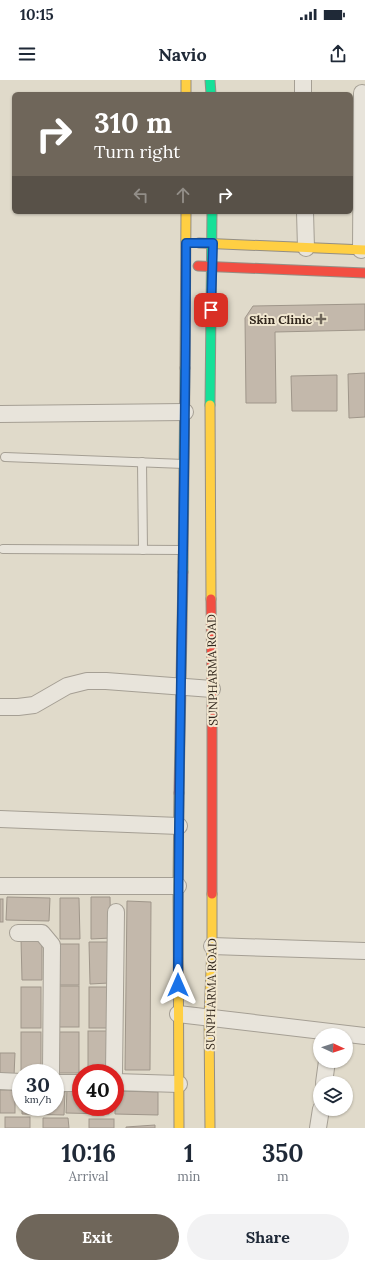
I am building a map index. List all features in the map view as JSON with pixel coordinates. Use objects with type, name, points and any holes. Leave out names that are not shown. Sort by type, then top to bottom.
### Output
[{"type":"street","points":[[186,80],[186,92]]},
{"type":"street","points":[[210,80],[211,92]]},
{"type":"street","points":[[186,243],[363,250],[362,93]]},
{"type":"street","points":[[179,1128],[178,886],[182,687],[186,214]]},
{"type":"street","name":"SUNPHARMA ROAD","points":[[210,1128],[209,1017],[212,946],[212,689],[210,411],[213,243],[212,214]]},
{"type":"street","points":[[305,214],[306,248]]},
{"type":"street","points":[[186,266],[365,273]]},
{"type":"street","points":[[0,414],[185,412]]},
{"type":"street","points":[[0,707],[34,705],[67,686],[87,681],[106,681],[212,689]]},
{"type":"street","points":[[0,819],[179,826]]},
{"type":"street","points":[[0,886],[178,886]]},
{"type":"street","points":[[114,1064],[116,912]]},
{"type":"street","points":[[18,933],[42,933],[52,945],[51,1064]]},
{"type":"street","points":[[212,946],[365,951]]},
{"type":"street","points":[[178,1014],[313,1031]]},
{"type":"street","points":[[353,1035],[365,1036]]},
{"type":"street","points":[[0,1081],[12,1082]]},
{"type":"street","points":[[124,1082],[179,1084]]},
{"type":"street","points":[[318,1128],[320,1116]]},
{"type":"lane","points":[[5,457],[184,464]]},
{"type":"lane","points":[[142,462],[143,550]]},
{"type":"lane","points":[[3,549],[183,550]]},
{"type":"building","points":[[365,304],[365,330],[275,332],[276,403],[246,403],[245,318],[253,306]]},
{"type":"building","points":[[365,373],[365,417],[349,418],[348,374]]},
{"type":"building","points":[[337,375],[337,411],[292,411],[291,376]]},
{"type":"building","points":[[7,897],[50,898],[49,921],[6,920]]},
{"type":"building","points":[[91,897],[110,897],[111,938],[91,939]]},
{"type":"building","points":[[60,898],[79,898],[80,939],[60,939]]},
{"type":"building","points":[[0,899],[3,899],[3,922],[0,922]]},
{"type":"building","points":[[127,901],[151,902],[150,1070],[125,1070]]},
{"type":"building","points":[[21,939],[42,939],[42,980],[22,980]]},
{"type":"building","points":[[89,942],[109,942],[109,983],[90,984]]},
{"type":"building","points":[[59,944],[79,944],[79,985],[59,985]]},
{"type":"building","points":[[59,986],[79,986],[79,1027],[59,1027]]},
{"type":"building","points":[[21,987],[41,987],[41,1028],[21,1028]]},
{"type":"building","points":[[89,987],[109,987],[109,1028],[89,1028]]},
{"type":"building","points":[[88,1031],[108,1031],[108,1064],[88,1064]]},
{"type":"building","points":[[21,1032],[41,1032],[41,1064],[21,1064]]},
{"type":"building","points":[[59,1032],[79,1032],[79,1064],[72,1064],[72,1073],[64,1073],[64,1064],[59,1064]]},
{"type":"building","points":[[0,1053],[15,1053],[15,1064],[12,1064],[12,1076],[0,1075]]},
{"type":"building","points":[[67,1089],[72,1089],[72,1113],[66,1113]]},
{"type":"building","points":[[0,1090],[12,1090],[12,1113],[0,1113]]},
{"type":"building","points":[[124,1091],[158,1092],[158,1115],[124,1114]]},
{"type":"building","points":[[64,1092],[65,1092],[64,1115]]},
{"type":"building","points":[[5,1117],[30,1117],[30,1128],[5,1128]]},
{"type":"building","points":[[43,1118],[68,1118],[69,1128],[43,1128]]},
{"type":"building","points":[[89,1119],[114,1119],[114,1128],[89,1128]]},
{"type":"building","points":[[155,1125],[155,1128],[126,1128],[126,1127]]},
{"type":"traffic: fast","points":[[210,80],[211,92]]},
{"type":"traffic: fast","points":[[210,405],[212,214]]},
{"type":"traffic: fast","points":[[183,572],[185,368]]},
{"type":"traffic: slow","points":[[186,80],[186,92]]},
{"type":"traffic: slow","points":[[185,368],[186,214]]},
{"type":"traffic: slow","points":[[199,243],[365,250]]},
{"type":"traffic: slow","points":[[210,405],[211,599]]},
{"type":"traffic: slow","points":[[179,793],[179,1128]]},
{"type":"traffic: slow","points":[[210,1128],[209,1017],[212,946],[212,894]]},
{"type":"traffic: jam","points":[[198,266],[365,273]]},
{"type":"traffic: jam","points":[[179,793],[183,572]]},
{"type":"traffic: jam","points":[[211,599],[212,894]]},
{"type":"place","name":"Skin Clinic","points":[[321,319]]},
{"type":"route","points":[[178,985],[186,243],[213,243],[211,310]]}]
